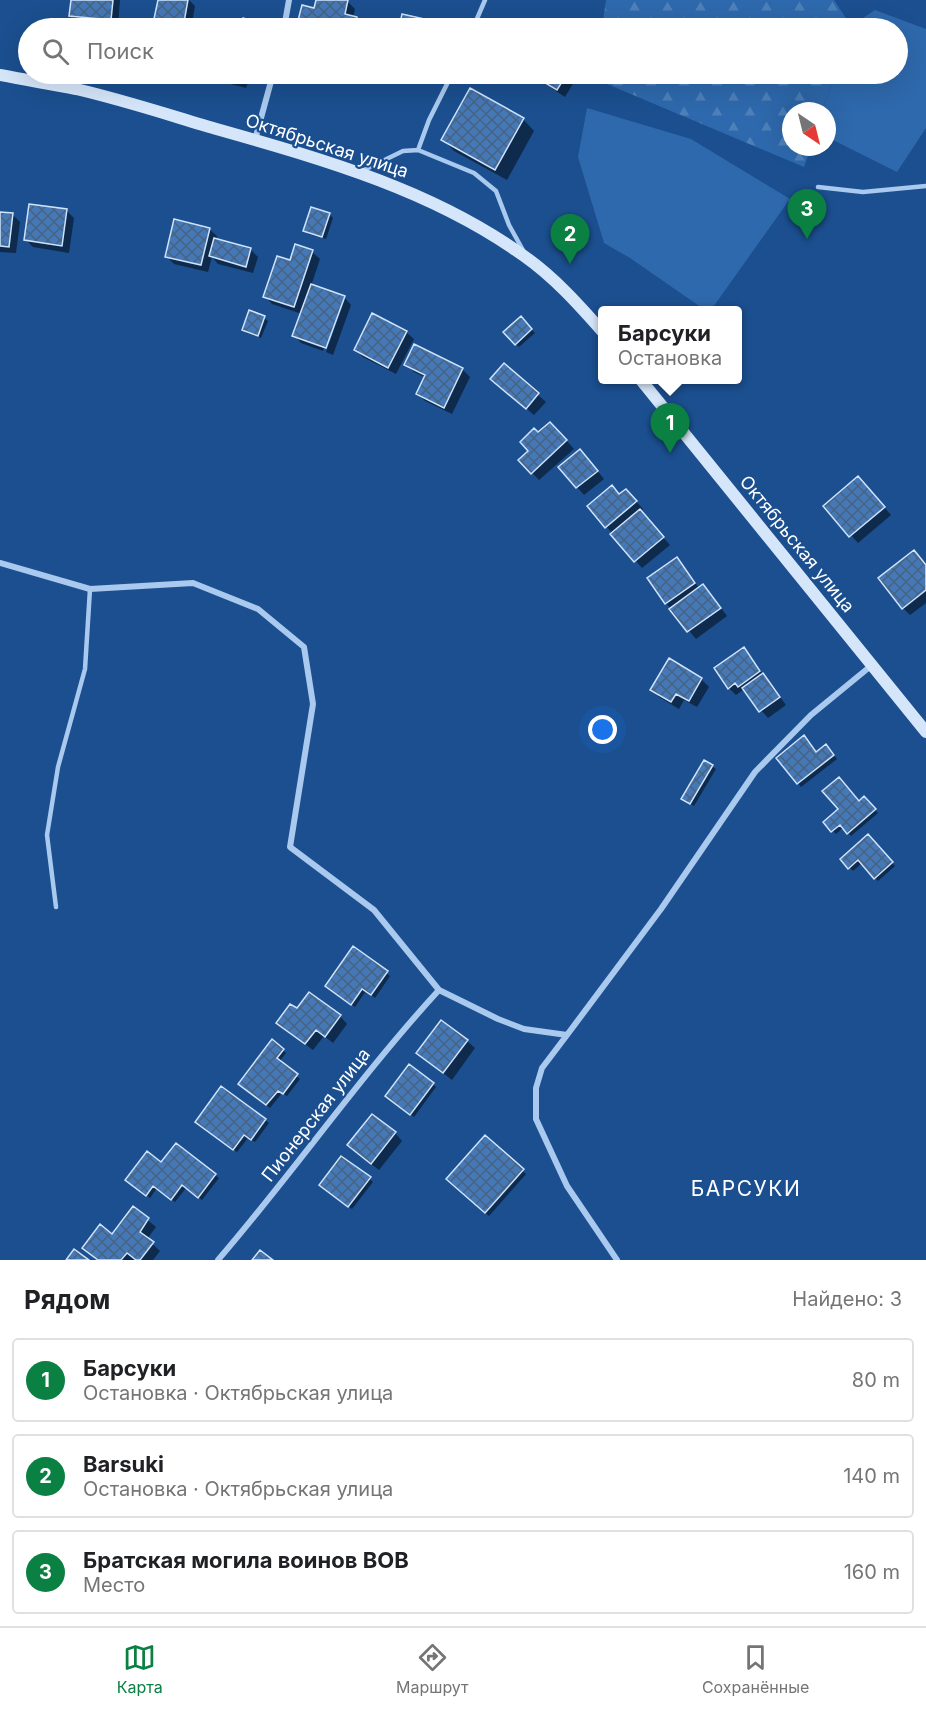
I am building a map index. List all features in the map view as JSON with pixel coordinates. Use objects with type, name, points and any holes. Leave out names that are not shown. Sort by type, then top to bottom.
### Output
[{"type":"main road","name":"Октябрьская улица","points":[[0,75],[18,78]]},
{"type":"main road","name":"Октябрьская улица","points":[[50,84],[77,89],[255,140],[360,173],[445,208],[526,257],[577,303],[598,326]]},
{"type":"main road","name":"Октябрьская улица","points":[[644,384],[926,732]]},
{"type":"street","points":[[286,18],[289,0]]},
{"type":"street","points":[[255,140],[270,84]]},
{"type":"street","points":[[0,563],[90,589],[193,583],[258,609],[304,646],[313,704],[290,847],[374,910],[439,990],[524,1029],[567,1035]]},
{"type":"street","points":[[617,1260],[567,1186],[536,1119],[536,1088],[542,1068],[661,909],[755,772],[811,715],[872,665]]},
{"type":"street","name":"Пионерская улица","points":[[218,1260],[406,1026],[439,990]]},
{"type":"lane","points":[[477,18],[485,0]]},
{"type":"lane","points":[[418,150],[429,120],[447,84]]},
{"type":"lane","points":[[360,173],[403,151],[418,150],[474,173],[496,191],[509,225],[526,257]]},
{"type":"lane","points":[[818,187],[863,192],[926,186]]},
{"type":"lane","points":[[56,907],[47,835],[58,767],[85,669],[90,589]]},
{"type":"green space","points":[[606,0],[834,0],[846,18],[603,18]]},
{"type":"green space","points":[[875,10],[896,18],[863,18]]},
{"type":"green space","points":[[908,22],[926,29],[926,128],[897,172],[836,142],[836,102],[825,102],[831,84],[908,84]]},
{"type":"green space","points":[[607,84],[831,84],[825,102],[782,102],[782,156],[808,156],[804,167]]},
{"type":"green space","points":[[587,108],[691,139],[790,199],[714,306],[699,306],[630,258],[604,243],[578,157]]},
{"type":"building","points":[[71,0],[113,0],[111,18],[69,16]]},
{"type":"building","points":[[158,0],[188,0],[185,18],[154,18]]},
{"type":"building","points":[[316,0],[348,0],[345,14],[357,17],[299,18],[302,5],[314,8]]},
{"type":"building","points":[[402,14],[420,18],[401,18]]},
{"type":"building","points":[[547,84],[561,84],[557,90]]},
{"type":"building","points":[[470,88],[524,118],[495,170],[441,140]]},
{"type":"building","points":[[29,204],[67,209],[62,246],[24,240]]},
{"type":"building","points":[[311,207],[330,213],[322,237],[303,231]]},
{"type":"building","points":[[0,212],[13,213],[9,247],[0,246]]},
{"type":"building","points":[[174,219],[210,228],[201,265],[165,257]]},
{"type":"building","points":[[214,238],[251,248],[246,267],[209,256]]},
{"type":"building","points":[[295,244],[313,250],[294,307],[263,297],[277,256],[290,260]]},
{"type":"building","points":[[311,284],[345,296],[326,348],[292,336]]},
{"type":"building","points":[[249,310],[265,316],[258,336],[242,330]]},
{"type":"building","points":[[372,313],[407,331],[388,368],[354,350]]},
{"type":"building","points":[[521,316],[532,329],[515,345],[503,332]]},
{"type":"building","points":[[414,344],[463,368],[444,408],[416,394],[425,375],[404,365]]},
{"type":"building","points":[[504,363],[539,393],[526,409],[490,379]]},
{"type":"building","points":[[550,422],[567,440],[531,474],[518,460],[528,451],[520,442],[534,428],[538,432]]},
{"type":"building","points":[[580,449],[598,471],[576,488],[558,467]]},
{"type":"building","points":[[858,476],[885,507],[849,537],[823,506]]},
{"type":"building","points":[[612,485],[619,494],[626,489],[637,501],[605,528],[587,506]]},
{"type":"building","points":[[640,509],[664,537],[634,562],[610,534]]},
{"type":"building","points":[[914,550],[926,565],[926,590],[902,609],[878,578]]},
{"type":"building","points":[[677,557],[695,583],[665,604],[647,578]]},
{"type":"building","points":[[703,584],[721,608],[687,632],[669,609]]},
{"type":"building","points":[[744,647],[760,671],[738,687],[735,683],[728,689],[714,668]]},
{"type":"building","points":[[669,658],[702,678],[689,701],[676,694],[671,702],[650,690]]},
{"type":"building","points":[[763,673],[780,697],[759,712],[742,688]]},
{"type":"building","points":[[804,735],[816,752],[826,744],[834,755],[797,784],[776,758]]},
{"type":"building","points":[[704,760],[713,765],[690,804],[681,799]]},
{"type":"building","points":[[839,777],[859,801],[864,796],[876,809],[847,834],[840,825],[831,832],[823,822],[838,809],[822,791]]},
{"type":"building","points":[[868,834],[893,862],[874,879],[858,860],[848,869],[840,859]]},
{"type":"building","points":[[353,946],[388,971],[371,995],[362,989],[351,1005],[325,986]]},
{"type":"building","points":[[309,992],[341,1015],[325,1037],[316,1030],[305,1044],[276,1023],[290,1004],[297,1008]]},
{"type":"building","points":[[441,1020],[468,1040],[443,1073],[416,1053]]},
{"type":"building","points":[[272,1039],[284,1049],[277,1058],[298,1074],[283,1094],[278,1091],[266,1105],[238,1084]]},
{"type":"building","points":[[409,1064],[434,1083],[410,1115],[385,1096]]},
{"type":"building","points":[[221,1086],[266,1119],[251,1140],[244,1135],[233,1150],[195,1122]]},
{"type":"building","points":[[372,1114],[396,1132],[371,1164],[347,1145]]},
{"type":"building","points":[[485,1135],[524,1169],[485,1213],[446,1179]]},
{"type":"building","points":[[176,1143],[216,1174],[198,1198],[182,1185],[171,1200],[153,1186],[146,1196],[125,1180],[147,1151],[161,1162]]},
{"type":"building","points":[[341,1156],[371,1177],[348,1207],[319,1185]]},
{"type":"building","points":[[133,1206],[149,1218],[140,1232],[154,1242],[140,1260],[136,1260],[127,1253],[121,1260],[98,1260],[82,1248],[100,1224],[112,1234]]},
{"type":"building","points":[[74,1249],[89,1260],[66,1260]]},
{"type":"building","points":[[260,1250],[273,1260],[252,1260]]},
{"type":"place","name":"Братская могила воинов ВОВ","points":[[807,239]]},
{"type":"place","name":"Barsuki","points":[[570,264]]},
{"type":"place","name":"Барсуки","points":[[670,453]]},
{"type":"district","name":"БАРСУКИ","points":[[746,1189]]}]
